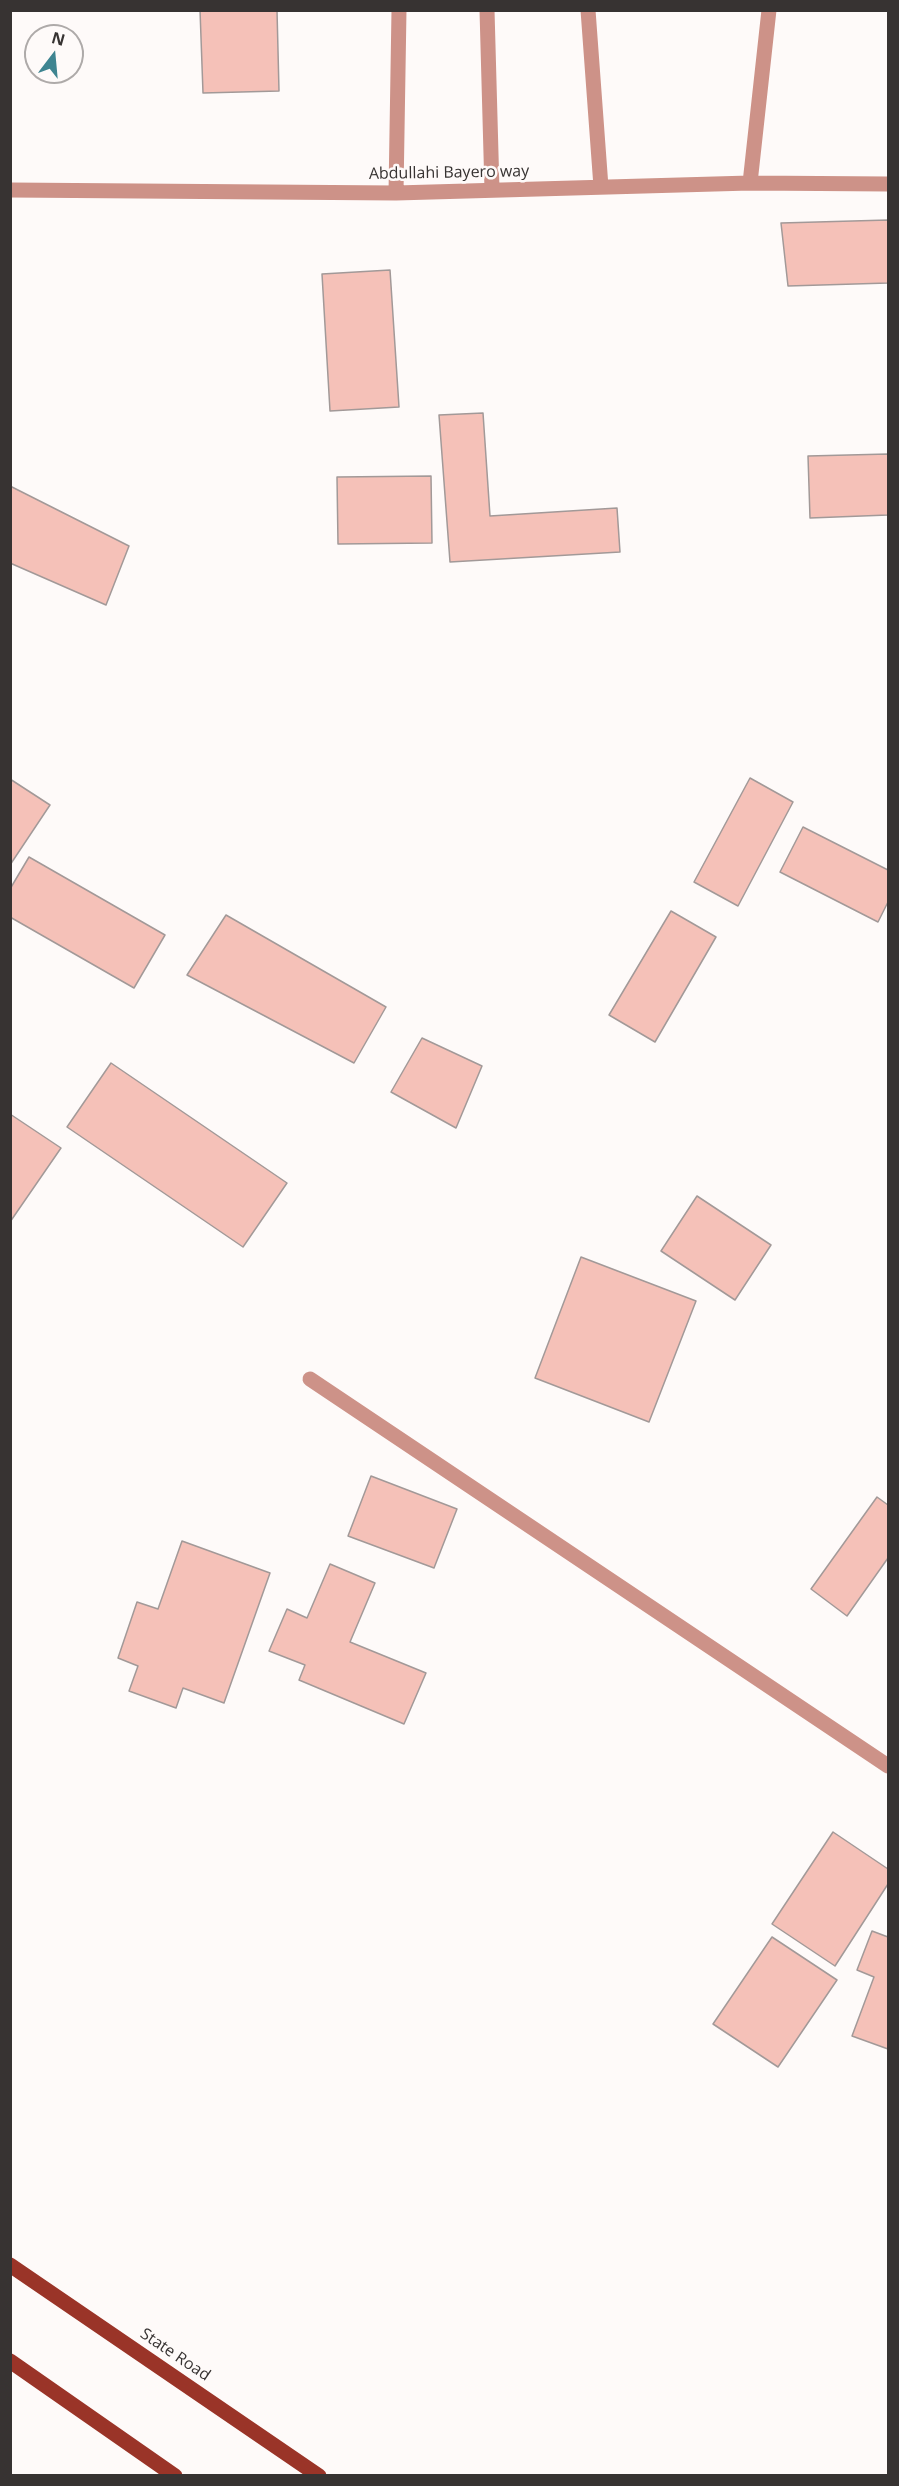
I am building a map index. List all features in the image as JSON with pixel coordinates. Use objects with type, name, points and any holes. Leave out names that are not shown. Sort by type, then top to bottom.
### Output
[{"type":"main road","name":"State Road","points":[[10,2265],[319,2475]]},
{"type":"main road","points":[[10,2361],[175,2475]]},
{"type":"street","points":[[396,193],[399,10]]},
{"type":"street","points":[[487,10],[492,190]]},
{"type":"street","points":[[588,10],[601,188]]},
{"type":"street","points":[[750,183],[769,10]]},
{"type":"street","name":"Abdullahi Bayero way","points":[[10,190],[396,193],[750,183],[888,184]]},
{"type":"street","points":[[310,1379],[888,1766]]},
{"type":"building","points":[[200,10],[277,10],[279,91],[203,93]]},
{"type":"building","points":[[888,220],[888,283],[788,286],[781,223]]},
{"type":"building","points":[[390,270],[399,407],[330,411],[322,274]]},
{"type":"building","points":[[483,413],[490,516],[617,508],[620,552],[450,562],[439,415]]},
{"type":"building","points":[[888,454],[888,515],[810,518],[808,456]]},
{"type":"building","points":[[431,476],[432,543],[338,544],[337,477]]},
{"type":"building","points":[[10,486],[129,546],[106,605],[10,563]]},
{"type":"building","points":[[750,778],[793,802],[738,906],[694,882]]},
{"type":"building","points":[[10,779],[50,805],[10,865]]},
{"type":"building","points":[[803,827],[888,870],[888,902],[878,922],[780,872]]},
{"type":"building","points":[[29,857],[165,935],[134,988],[10,917],[10,889]]},
{"type":"building","points":[[671,911],[716,937],[655,1042],[609,1015]]},
{"type":"building","points":[[226,915],[386,1007],[354,1063],[187,975]]},
{"type":"building","points":[[422,1038],[482,1066],[456,1128],[391,1092]]},
{"type":"building","points":[[111,1063],[287,1183],[243,1247],[67,1127]]},
{"type":"building","points":[[10,1114],[61,1148],[10,1222]]},
{"type":"building","points":[[697,1196],[771,1245],[735,1300],[661,1251]]},
{"type":"building","points":[[581,1257],[696,1301],[649,1422],[535,1378]]},
{"type":"building","points":[[371,1476],[457,1509],[434,1568],[348,1536]]},
{"type":"building","points":[[877,1497],[888,1505],[888,1558],[847,1616],[811,1589]]},
{"type":"building","points":[[182,1541],[270,1573],[224,1703],[183,1688],[176,1708],[129,1691],[138,1666],[118,1658],[137,1602],[158,1609]]},
{"type":"building","points":[[330,1564],[375,1583],[350,1642],[426,1673],[404,1724],[299,1680],[305,1665],[269,1651],[287,1609],[307,1618]]},
{"type":"building","points":[[833,1832],[888,1869],[888,1884],[835,1966],[772,1924]]},
{"type":"building","points":[[872,1931],[888,1937],[888,2049],[852,2036],[874,1977],[857,1970]]},
{"type":"building","points":[[772,1937],[837,1980],[778,2067],[713,2024]]}]
